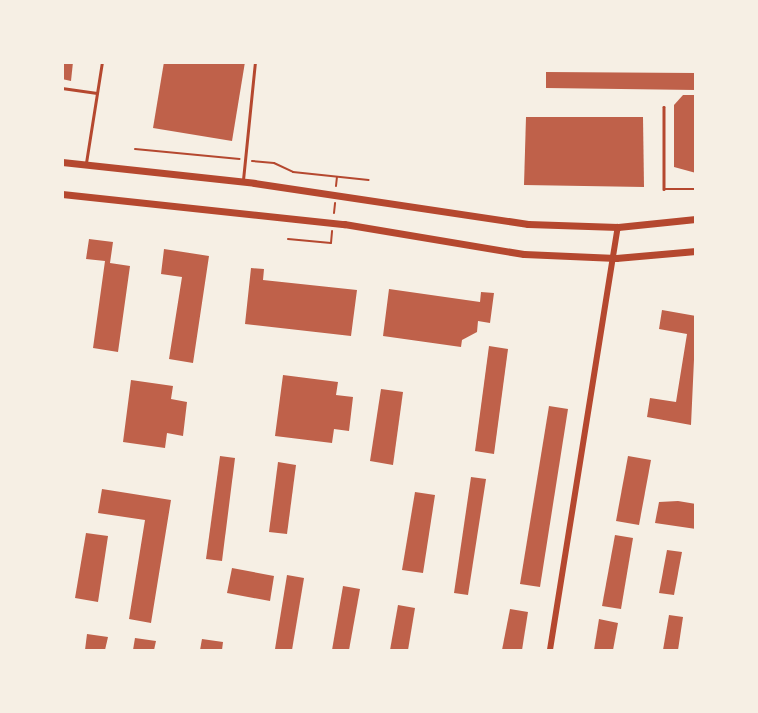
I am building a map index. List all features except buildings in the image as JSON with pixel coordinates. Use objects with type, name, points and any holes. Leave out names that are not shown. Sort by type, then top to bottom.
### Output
[{"type":"main road","points":[[62,162],[243,181],[528,224],[618,227],[696,219]]},
{"type":"main road","points":[[62,194],[344,224],[524,254],[616,258],[696,250]]},
{"type":"street","points":[[550,650],[616,258],[618,227]]},
{"type":"lane","points":[[86,164],[102,62]]},
{"type":"lane","points":[[243,181],[255,62]]},
{"type":"lane","points":[[62,88],[98,93]]},
{"type":"lane","points":[[664,107],[664,189],[696,189]]},
{"type":"path","points":[[135,149],[274,163],[293,172],[369,180]]}]
